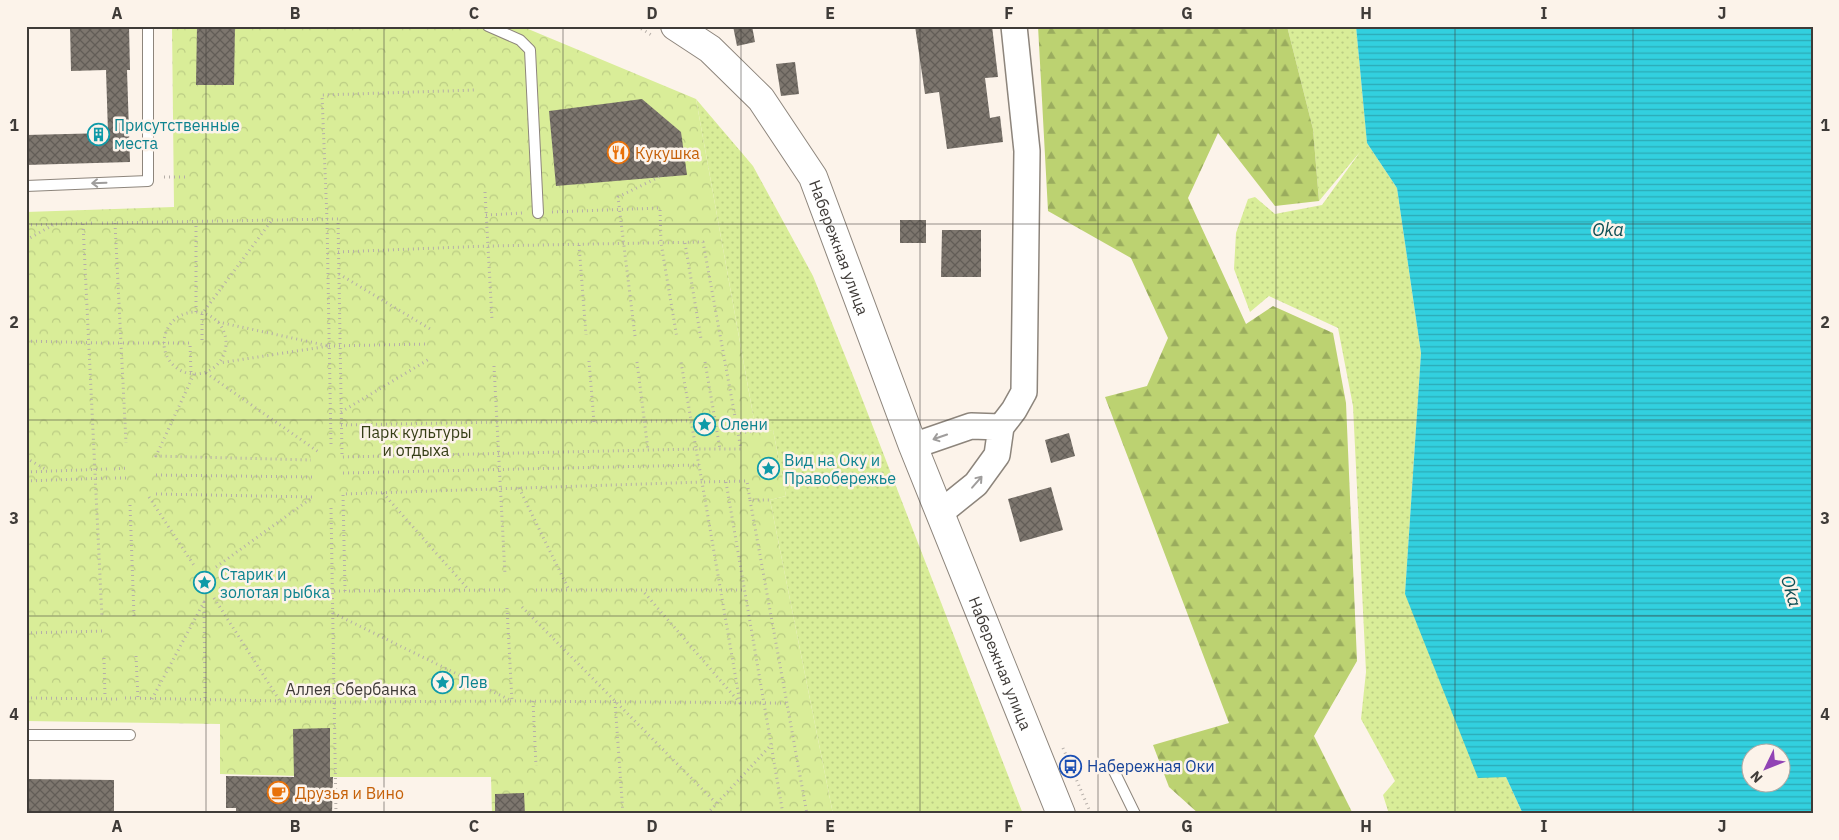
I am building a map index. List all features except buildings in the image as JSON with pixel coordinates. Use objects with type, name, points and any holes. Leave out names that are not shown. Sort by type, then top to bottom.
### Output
[{"type":"main road","name":"Набережная улица","points":[[664,31],[710,50],[762,99],[813,177],[913,446],[1061,814]]},
{"type":"street","points":[[940,513],[976,484],[997,455],[1001,427],[1014,410],[1024,392],[1027,151],[1014,26]]},
{"type":"street","points":[[913,446],[972,426],[1001,427]]},
{"type":"lane","points":[[26,186],[148,179],[148,26]]},
{"type":"lane","points":[[488,26],[520,40],[530,50],[538,213]]},
{"type":"lane","points":[[26,735],[130,735]]},
{"type":"lane","points":[[1114,771],[1135,814]]},
{"type":"path","points":[[637,26],[664,31]]},
{"type":"path","points":[[330,444],[327,220],[322,95],[476,90]]},
{"type":"path","points":[[148,179],[186,177]]},
{"type":"path","points":[[634,336],[618,197],[659,177]]},
{"type":"path","points":[[485,192],[492,320]]},
{"type":"path","points":[[486,215],[660,208],[661,243],[677,338]]},
{"type":"path","points":[[102,223],[338,219],[338,252],[342,457],[741,449],[703,242],[488,246],[338,252]]},
{"type":"path","points":[[202,340],[202,314],[272,220]]},
{"type":"path","points":[[196,222],[196,312]]},
{"type":"path","points":[[26,225],[96,223]]},
{"type":"path","points":[[116,223],[126,442]]},
{"type":"path","points":[[26,240],[53,224]]},
{"type":"path","points":[[83,224],[102,618]]},
{"type":"path","points":[[685,242],[701,339]]},
{"type":"path","points":[[579,245],[586,335]]},
{"type":"path","points":[[339,274],[432,330]]},
{"type":"path","points":[[196,312],[210,316],[218,322],[224,332],[226,344],[223,356],[213,369],[193,374],[182,371],[172,364],[166,354],[164,343],[167,330],[174,320],[184,314],[196,312]]},
{"type":"path","points":[[218,322],[329,346]]},
{"type":"path","points":[[26,341],[102,342]]},
{"type":"path","points":[[108,343],[190,344],[193,374],[156,456],[312,460]]},
{"type":"path","points":[[219,363],[329,346],[428,344]]},
{"type":"path","points":[[341,412],[431,358]]},
{"type":"path","points":[[588,361],[594,422]]},
{"type":"path","points":[[638,362],[648,450]]},
{"type":"path","points":[[681,362],[740,702]]},
{"type":"path","points":[[705,362],[720,449]]},
{"type":"path","points":[[494,366],[505,575]]},
{"type":"path","points":[[206,372],[320,452]]},
{"type":"path","points":[[341,425],[692,421]]},
{"type":"path","points":[[738,433],[756,431]]},
{"type":"path","points":[[26,458],[49,471]]},
{"type":"path","points":[[343,473],[699,465]]},
{"type":"path","points":[[114,469],[127,468]]},
{"type":"path","points":[[26,472],[108,469]]},
{"type":"path","points":[[156,475],[312,477]]},
{"type":"path","points":[[26,481],[108,478]]},
{"type":"path","points":[[115,478],[128,478]]},
{"type":"path","points":[[345,591],[343,494],[747,481],[807,814]]},
{"type":"path","points":[[726,482],[783,814]]},
{"type":"path","points":[[519,488],[569,590]]},
{"type":"path","points":[[382,492],[468,590]]},
{"type":"path","points":[[156,494],[313,497],[216,567]]},
{"type":"path","points":[[149,497],[195,567]]},
{"type":"path","points":[[750,500],[770,500]]},
{"type":"path","points":[[130,505],[134,616]]},
{"type":"path","points":[[331,508],[336,814]]},
{"type":"path","points":[[219,589],[333,592],[505,590]]},
{"type":"path","points":[[536,590],[744,590]]},
{"type":"path","points":[[642,590],[740,702]]},
{"type":"path","points":[[214,598],[280,701]]},
{"type":"path","points":[[152,699],[204,602],[205,700]]},
{"type":"path","points":[[522,607],[716,804]]},
{"type":"path","points":[[333,613],[512,701],[506,608]]},
{"type":"path","points":[[26,633],[102,631]]},
{"type":"path","points":[[136,656],[138,699]]},
{"type":"path","points":[[104,658],[105,698]]},
{"type":"path","points":[[26,698],[119,699]]},
{"type":"path","name":"Аллея Сбербанка","points":[[125,698],[334,702],[787,703]]},
{"type":"path","points":[[533,701],[536,766]]},
{"type":"path","points":[[615,702],[623,814]]},
{"type":"path","points":[[707,814],[772,744]]},
{"type":"path","points":[[1062,744],[1091,814]]},
{"type":"green space","name":"Парк культуры и отдыха","points":[[172,26],[521,26],[696,99],[756,431],[773,430],[786,496],[770,500],[833,814],[492,814],[491,777],[337,777],[220,774],[220,724],[26,721],[26,212],[174,207]]},
{"type":"green space","points":[[1038,26],[1287,26],[1313,129],[1319,201],[1275,206],[1218,133],[1188,198],[1246,324],[1273,306],[1333,333],[1346,403],[1357,661],[1314,736],[1353,814],[1199,814],[1169,787],[1153,745],[1229,723],[1105,397],[1147,386],[1168,338],[1131,258],[1048,211]]},
{"type":"green space","points":[[1287,26],[1356,26],[1367,143],[1397,188],[1421,353],[1405,594],[1506,777],[1523,814],[1389,814],[1383,795],[1395,781],[1361,719],[1366,672],[1353,406],[1338,328],[1269,296],[1250,312],[1234,269],[1236,233],[1248,199],[1255,197],[1275,214],[1322,205],[1360,152],[1319,201],[1313,129]]},
{"type":"green space","points":[[696,99],[753,166],[813,276],[1023,814],[833,814],[770,500],[786,496],[773,430],[756,431]]},
{"type":"water","name":"Oka","points":[[1356,26],[1813,26],[1813,814],[1523,814],[1506,777],[1478,778],[1405,594],[1421,353],[1397,188],[1367,143]]},
{"type":"place","name":"Присутственные места","points":[[98,134]]},
{"type":"place","name":"Кукушка","points":[[619,153]]},
{"type":"place","name":"Олени","points":[[704,424]]},
{"type":"place","name":"Вид на Оку и Правобережье","points":[[768,469]]},
{"type":"place","name":"Старик и золотая рыбка","points":[[204,583]]},
{"type":"place","name":"Лев","points":[[443,682]]},
{"type":"place","name":"Набережная Оки","points":[[1071,766]]},
{"type":"place","name":"Друзья и Вино","points":[[279,793]]}]
